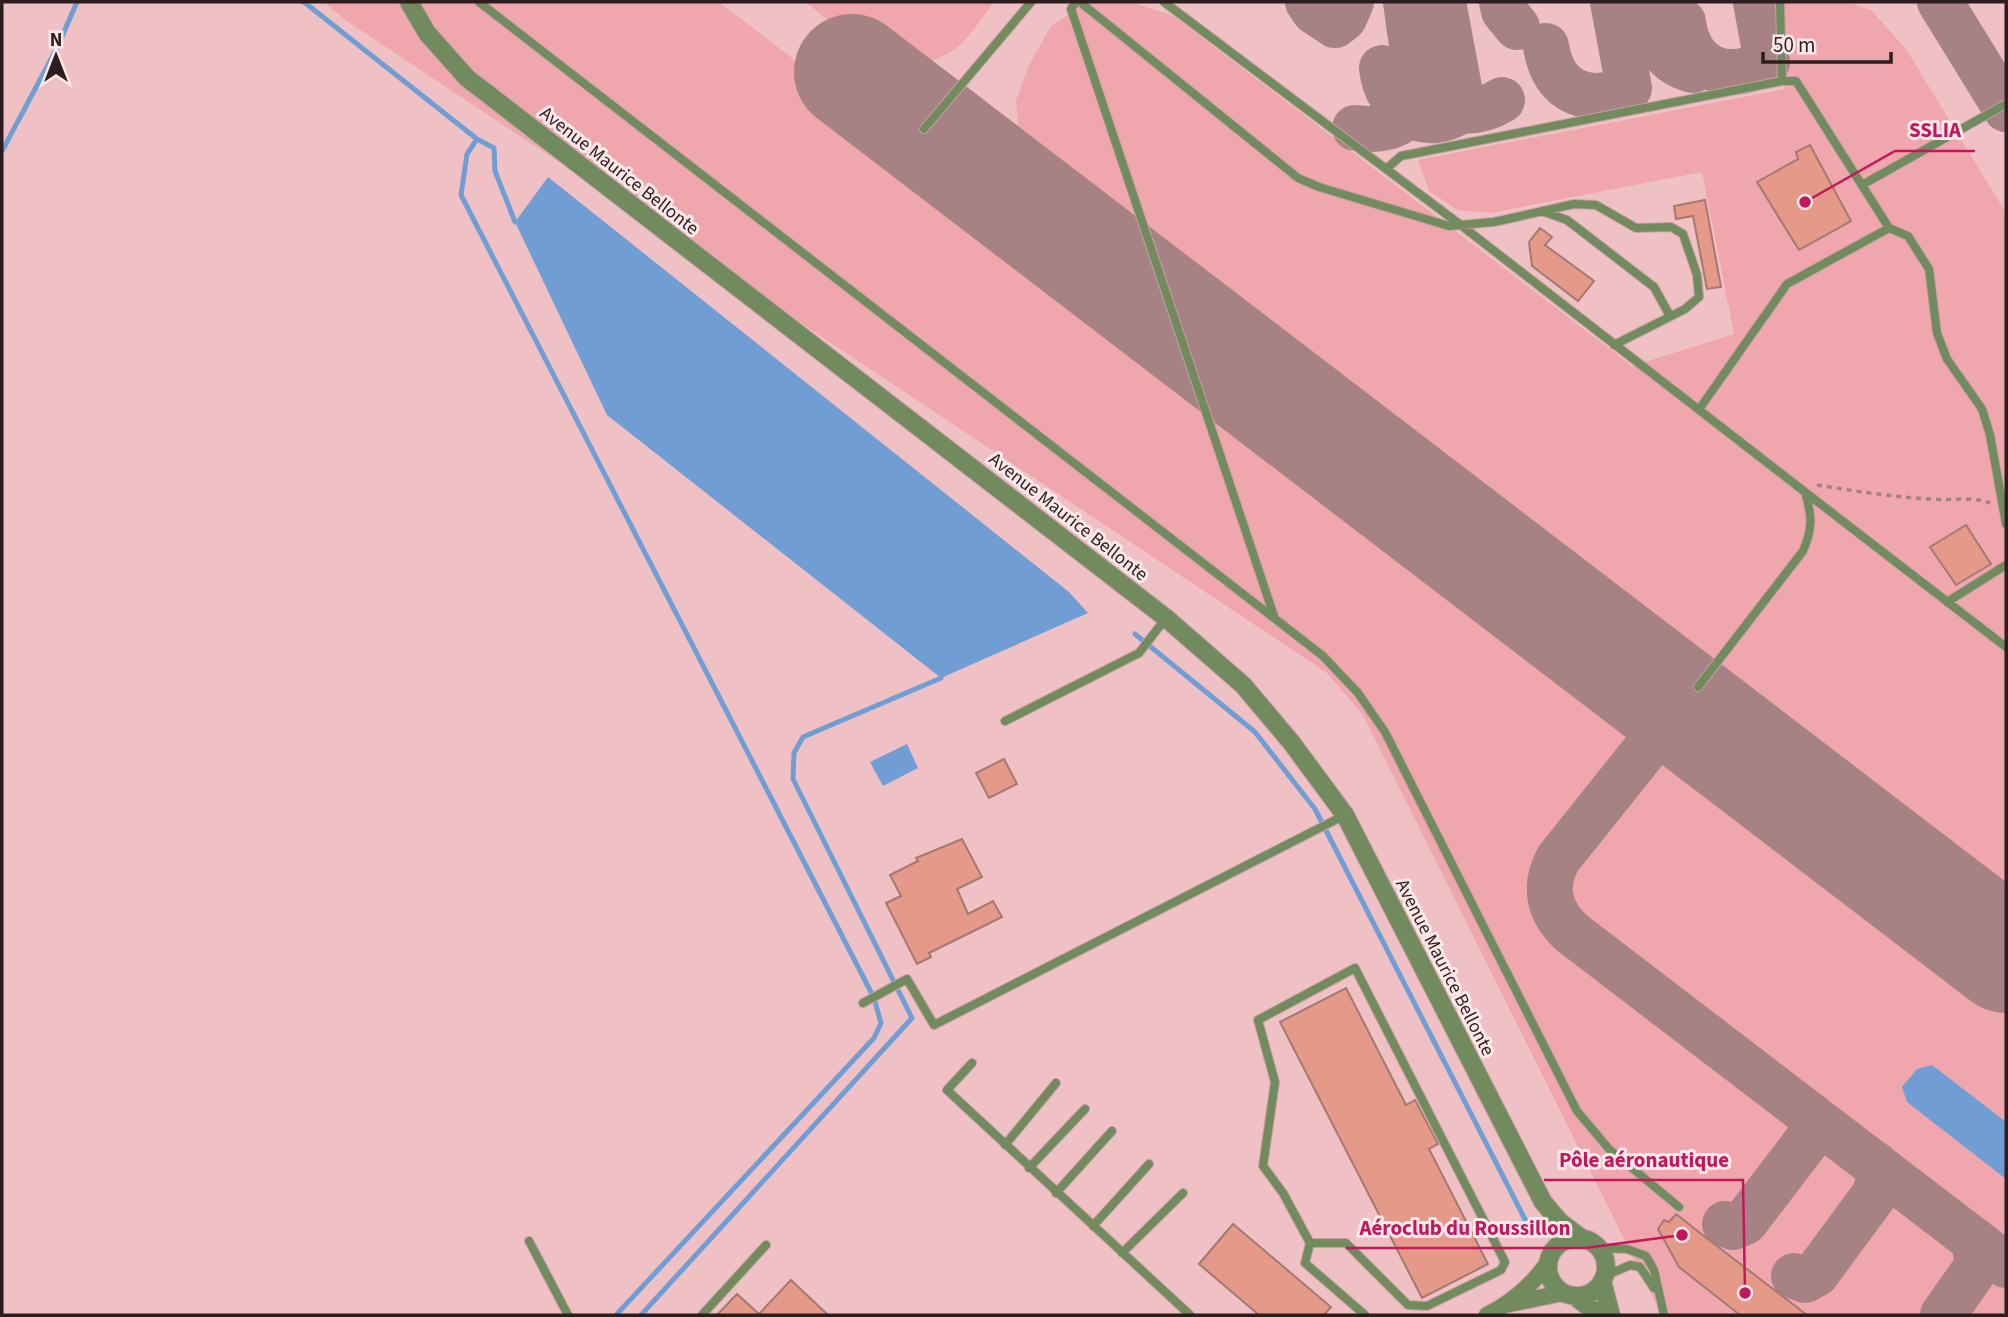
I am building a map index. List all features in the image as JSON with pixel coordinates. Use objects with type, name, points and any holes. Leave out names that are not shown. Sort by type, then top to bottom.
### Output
[{"type":"street","name":"Avenue Maurice Bellonte","points":[[408,2],[427,33],[467,78],[1166,618],[1243,685],[1292,742],[1340,818],[1543,1202],[1560,1222],[1581,1237]]},
{"type":"street","name":"Avenue Maurice Bellonte","points":[[1543,1202],[1549,1258]]},
{"type":"street","points":[[1487,1315],[1507,1305],[1536,1279],[1564,1240],[1581,1237],[1600,1248],[1606,1266],[1604,1278],[1611,1315]]},
{"type":"street","points":[[1549,1258],[1551,1281],[1600,1315]]},
{"type":"street","points":[[1507,1305],[1590,1293],[1604,1278]]},
{"type":"lane","points":[[479,2],[1323,656],[1358,693],[1385,732],[1541,1045],[1582,1119],[1609,1149],[1679,1207]]},
{"type":"lane","points":[[924,129],[1031,2]]},
{"type":"lane","points":[[1275,619],[1075,22],[1071,9],[1078,2],[1298,178],[1449,226],[1462,226],[1574,204],[1597,205],[1636,229],[1671,227],[1683,234],[1697,275],[1699,297],[1670,316],[1614,345]]},
{"type":"lane","points":[[1164,2],[1700,408],[2006,647]]},
{"type":"lane","points":[[1780,2],[1782,81]]},
{"type":"lane","points":[[1386,169],[1401,156],[1782,81],[1796,81],[1889,228],[1909,236],[1929,269],[1937,333],[1947,359],[1982,409],[1990,435],[2005,522]]},
{"type":"lane","points":[[1862,185],[2004,105]]},
{"type":"lane","points":[[1542,211],[1567,220],[1654,287],[1670,316]]},
{"type":"lane","points":[[1700,408],[1787,285],[1889,228]]},
{"type":"lane","points":[[1698,687],[1803,551],[1812,531],[1812,514],[1805,492]]},
{"type":"lane","points":[[1947,602],[2006,565]]},
{"type":"lane","points":[[1005,720],[1140,651],[1166,618]]},
{"type":"lane","points":[[863,1003],[907,979],[934,1025],[1340,818]]},
{"type":"lane","points":[[1310,1243],[1346,1243],[1408,1305],[1427,1306],[1502,1270],[1505,1262],[1355,968],[1258,1020],[1275,1082],[1264,1166],[1283,1193],[1310,1243],[1305,1263],[1365,1315]]},
{"type":"lane","points":[[972,1063],[947,1090],[1190,1315]]},
{"type":"lane","points":[[1004,1145],[1056,1083]]},
{"type":"lane","points":[[1029,1168],[1085,1109]]},
{"type":"lane","points":[[1056,1193],[1112,1132]]},
{"type":"lane","points":[[1093,1226],[1150,1164]]},
{"type":"lane","points":[[1122,1253],[1183,1193]]},
{"type":"lane","points":[[529,1241],[568,1315]]},
{"type":"lane","points":[[702,1315],[766,1245]]},
{"type":"lane","points":[[1600,1248],[1627,1249],[1646,1255],[1654,1269],[1657,1294],[1664,1315]]},
{"type":"lane","points":[[1604,1278],[1630,1265],[1640,1267],[1657,1294]]},
{"type":"path","points":[[1794,481],[1884,496],[1950,500],[1977,498],[1992,503],[2005,522]]},
{"type":"shaded area","points":[[324,2],[719,2],[1622,696],[1634,714],[1634,737],[1548,850],[1544,862],[1539,884],[1540,894],[1552,925],[1560,935],[1803,1125],[2006,1279],[2006,1315],[1662,1315],[1363,715],[1327,673],[344,19]]},
{"type":"shaded area","points":[[805,2],[994,2],[964,41],[944,56],[924,61],[902,60],[881,53],[840,29]]},
{"type":"shaded area","points":[[1088,2],[1131,2],[1174,16],[1632,366],[1734,334],[1702,172],[1491,213],[1458,210],[1429,191],[1418,160],[1785,89],[1785,2],[1848,2],[1871,10],[1906,49],[2006,213],[2006,923],[1129,253],[1131,249],[1055,186],[1028,149],[1019,130],[1016,101],[1028,67],[1051,26]]},
{"type":"shaded area","points":[[1676,745],[1691,748],[2006,989],[2006,1248],[1569,910],[1562,881],[1570,861],[1654,753]]},
{"type":"water","points":[[548,177],[1069,592],[1088,613],[941,678],[607,415],[515,222]]},
{"type":"water","points":[[907,744],[918,768],[883,786],[870,762]]},
{"type":"water","points":[[1932,1065],[2006,1122],[2006,1179],[1907,1102],[1902,1087],[1917,1069]]},
{"type":"building","points":[[1810,145],[1851,221],[1799,250],[1757,182],[1798,159],[1796,152]]},
{"type":"building","points":[[1705,200],[1721,287],[1707,289],[1693,216],[1676,219],[1674,206]]},
{"type":"building","points":[[1540,228],[1552,237],[1545,245],[1594,281],[1578,301],[1532,266],[1529,242]]},
{"type":"building","points":[[1966,525],[1991,564],[1956,585],[1930,547]]},
{"type":"building","points":[[1004,759],[1017,784],[989,798],[976,773]]},
{"type":"building","points":[[962,839],[982,877],[957,889],[968,914],[993,901],[1002,917],[929,953],[931,957],[917,964],[886,903],[901,896],[890,875],[918,861],[916,858]]},
{"type":"building","points":[[1346,988],[1406,1105],[1415,1100],[1438,1144],[1429,1149],[1488,1264],[1422,1298],[1280,1022]]},
{"type":"building","points":[[1676,1214],[1807,1315],[1740,1315],[1679,1267],[1658,1229],[1664,1220],[1669,1222]]},
{"type":"building","points":[[1233,1224],[1331,1307],[1324,1315],[1259,1315],[1199,1264]]},
{"type":"building","points":[[791,1280],[828,1315],[717,1315],[737,1294],[759,1314]]},
{"type":"waterway","points":[[2,151],[57,48],[77,2]]},
{"type":"waterway","points":[[304,2],[477,139],[467,154],[461,195],[874,998],[881,1023],[874,1038],[616,1315]]},
{"type":"waterway","points":[[477,139],[494,148],[495,171],[515,222]]},
{"type":"waterway","points":[[1135,634],[1255,732],[1315,809],[1529,1227]]},
{"type":"waterway","points":[[641,1315],[912,1018],[793,779],[794,753],[803,737],[941,678]]},
{"type":"taxiway","points":[[1308,2],[1314,11],[1335,25],[1344,18],[1351,2]]},
{"type":"taxiway","points":[[1406,2],[1413,51],[1424,83],[1433,96],[1445,105],[1461,110],[1483,109],[1502,100]]},
{"type":"taxiway","points":[[1382,68],[1391,96],[1410,115],[1435,120],[1449,117],[1463,109],[1443,2]]},
{"type":"taxiway","points":[[1502,2],[1504,11],[1517,27]]},
{"type":"taxiway","points":[[1546,46],[1556,75],[1575,91],[1600,96],[1629,88],[1613,2]]},
{"type":"taxiway","points":[[1646,2],[1654,34],[1664,52],[1681,66],[1693,70]]},
{"type":"taxiway","points":[[1683,22],[1687,38],[1701,61],[1724,71],[1752,69],[1767,62],[1756,2]]},
{"type":"taxiway","points":[[1940,2],[2006,109]]},
{"type":"taxiway","points":[[1355,128],[1377,129],[1396,124],[1411,112],[1421,92]]},
{"type":"taxiway","points":[[1638,673],[1656,704],[1656,729],[1652,739]]},
{"type":"taxiway","points":[[1721,737],[1686,721],[1665,725],[1558,859],[1553,869],[1550,889],[1558,917],[1572,933],[2006,1265]]},
{"type":"taxiway","points":[[1725,1224],[1733,1227],[1745,1222],[1813,1133],[1813,1117]]},
{"type":"taxiway","points":[[1794,1276],[1805,1280],[1816,1274],[1875,1194],[1879,1178],[1875,1164]]},
{"type":"taxiway","points":[[1943,1315],[1978,1265],[1974,1240]]},
{"type":"runway","points":[[852,72],[2006,955]]},
{"type":"place","name":"SSLIA","points":[[1805,202]]},
{"type":"place","name":"Aéroclub du Roussillon","points":[[1682,1235]]},
{"type":"place","name":"Pôle aéronautique","points":[[1745,1293]]}]
